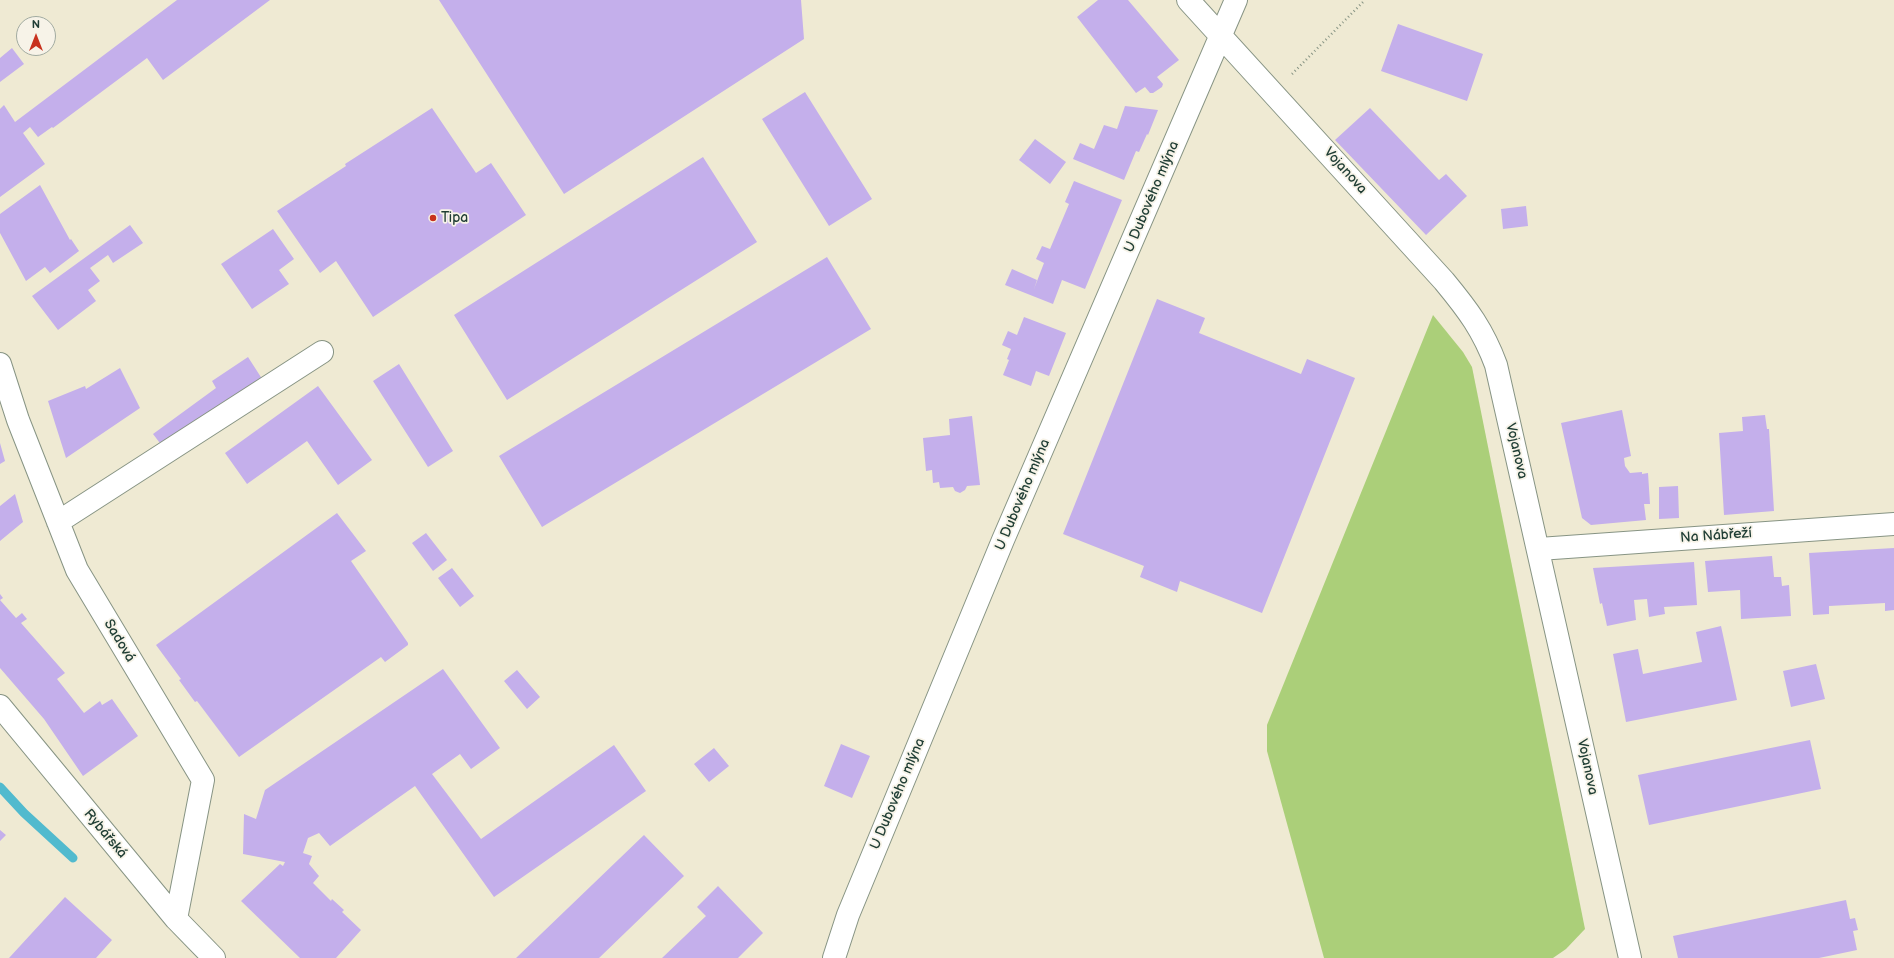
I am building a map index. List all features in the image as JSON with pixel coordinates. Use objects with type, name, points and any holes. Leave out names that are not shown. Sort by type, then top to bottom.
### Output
[{"type":"street","name":"Vojanova","points":[[1188,0],[1222,35],[1444,281],[1473,318],[1486,340],[1496,365],[1539,549],[1630,958]]},
{"type":"street","points":[[1222,35],[1236,0]]},
{"type":"street","name":"U Dubového mlýna","points":[[834,958],[848,915],[1003,540],[1222,35]]},
{"type":"street","points":[[58,522],[322,352]]},
{"type":"street","name":"Sadová","points":[[0,364],[18,420],[77,570],[202,780],[176,919]]},
{"type":"street","name":"Na Nábřeží","points":[[1539,549],[1894,524]]},
{"type":"street","name":"Rybářská","points":[[0,706],[176,919],[214,958]]},
{"type":"path","points":[[1273,92],[1365,0]]},
{"type":"green space","points":[[1433,315],[1463,352],[1472,367],[1585,929],[1566,949],[1553,958],[1324,958],[1267,751],[1267,725]]},
{"type":"building","points":[[177,0],[270,0],[163,80],[147,58],[53,128],[52,127],[38,137],[30,127],[23,133],[45,164],[0,197],[0,109],[4,105],[15,122]]},
{"type":"building","points":[[439,0],[801,0],[804,39],[564,194]]},
{"type":"building","points":[[1098,0],[1128,0],[1179,60],[1157,77],[1163,84],[1162,87],[1153,93],[1150,93],[1145,87],[1136,93],[1077,17]]},
{"type":"building","points":[[1398,24],[1483,54],[1467,101],[1381,71]]},
{"type":"building","points":[[12,48],[16,56],[18,56],[24,64],[0,82],[0,58]]},
{"type":"building","points":[[805,92],[872,199],[829,226],[762,119]]},
{"type":"building","points":[[1125,106],[1158,110],[1148,135],[1147,134],[1139,152],[1136,151],[1124,180],[1073,159],[1080,143],[1094,149],[1104,125],[1117,129]]},
{"type":"building","points":[[432,108],[476,173],[491,163],[526,215],[373,317],[336,261],[320,273],[277,211],[346,166],[345,164]]},
{"type":"building","points":[[1370,108],[1439,180],[1446,174],[1467,196],[1426,235],[1335,140]]},
{"type":"building","points":[[1035,139],[1066,162],[1050,184],[1019,160]]},
{"type":"building","points":[[703,157],[757,242],[507,400],[454,315]]},
{"type":"building","points":[[1074,181],[1122,200],[1085,289],[1062,280],[1053,304],[1005,285],[1012,269],[1037,280],[1034,289],[1044,263],[1036,259],[1042,246],[1050,249],[1069,204],[1065,202]]},
{"type":"building","points":[[40,185],[70,240],[71,239],[79,251],[50,273],[45,267],[26,281],[0,233],[0,214]]},
{"type":"building","points":[[1526,206],[1528,226],[1503,229],[1501,209]]},
{"type":"building","points":[[130,225],[143,243],[113,263],[108,255],[90,268],[100,281],[88,290],[96,301],[58,330],[32,296]]},
{"type":"building","points":[[273,229],[294,259],[279,270],[289,284],[252,309],[221,264]]},
{"type":"building","points":[[827,257],[871,329],[542,527],[499,456]]},
{"type":"building","points":[[1157,299],[1205,318],[1199,333],[1301,374],[1307,359],[1355,378],[1262,613],[1180,581],[1177,592],[1140,577],[1144,566],[1063,534]]},
{"type":"building","points":[[1024,317],[1066,333],[1049,376],[1036,371],[1031,386],[1003,375],[1009,360],[1007,359],[1011,349],[1002,345],[1008,331],[1017,335]]},
{"type":"building","points":[[248,357],[266,385],[169,455],[153,434],[216,388],[212,381]]},
{"type":"building","points":[[399,364],[453,451],[428,467],[373,381]]},
{"type":"building","points":[[120,368],[140,408],[66,458],[48,401],[85,386],[86,389]]},
{"type":"building","points":[[318,386],[372,460],[338,485],[307,441],[247,484],[225,453]]},
{"type":"building","points":[[1622,410],[1631,456],[1624,458],[1625,466],[1630,473],[1648,473],[1650,504],[1644,504],[1646,520],[1591,525],[1582,518],[1561,423]]},
{"type":"building","points":[[1765,415],[1767,429],[1769,429],[1774,511],[1724,515],[1719,433],[1743,431],[1742,417]]},
{"type":"building","points":[[972,416],[980,485],[967,486],[965,490],[960,493],[955,491],[953,487],[940,488],[939,482],[933,483],[932,470],[926,471],[923,438],[950,435],[949,419]]},
{"type":"building","points":[[0,443],[5,461],[0,464]]},
{"type":"building","points":[[1678,486],[1679,518],[1659,519],[1659,487]]},
{"type":"building","points":[[15,494],[23,522],[0,541],[0,506]]},
{"type":"building","points":[[337,513],[366,551],[351,561],[408,645],[385,662],[381,657],[239,757],[197,701],[195,702],[179,680],[181,679],[156,645]]},
{"type":"building","points":[[426,533],[447,560],[433,571],[412,543]]},
{"type":"building","points":[[1894,548],[1894,610],[1885,611],[1885,603],[1829,606],[1829,614],[1813,615],[1809,553]]},
{"type":"building","points":[[1772,556],[1774,577],[1781,577],[1782,586],[1789,585],[1791,616],[1741,619],[1740,590],[1708,592],[1705,561]]},
{"type":"building","points":[[1694,562],[1697,605],[1664,607],[1665,614],[1649,617],[1647,599],[1634,600],[1636,620],[1607,626],[1602,603],[1600,604],[1593,568]]},
{"type":"building","points":[[452,568],[474,596],[460,607],[438,578]]},
{"type":"building","points":[[0,600],[16,618],[22,613],[27,619],[21,623],[65,673],[57,679],[84,713],[100,701],[102,705],[112,699],[138,736],[83,776],[44,719],[0,668]]},
{"type":"building","points":[[1721,626],[1737,700],[1626,722],[1613,654],[1638,649],[1643,674],[1702,662],[1696,632]]},
{"type":"building","points":[[1816,664],[1825,699],[1791,707],[1783,671]]},
{"type":"building","points":[[443,669],[500,748],[471,769],[460,754],[432,774],[481,839],[614,745],[646,791],[494,897],[415,786],[330,846],[319,833],[308,838],[303,853],[312,856],[309,864],[319,876],[313,883],[331,901],[332,899],[344,910],[342,912],[361,930],[336,958],[300,958],[241,901],[280,864],[283,866],[285,862],[243,854],[244,814],[256,819],[265,790]]},
{"type":"building","points":[[517,670],[540,697],[527,709],[504,681]]},
{"type":"building","points":[[1810,740],[1821,789],[1649,825],[1638,775]]},
{"type":"building","points":[[841,744],[870,756],[852,798],[824,786]]},
{"type":"building","points":[[714,748],[729,766],[709,782],[694,764]]},
{"type":"building","points":[[0,830],[6,835],[0,841]]},
{"type":"building","points":[[644,835],[684,876],[599,958],[516,958]]},
{"type":"building","points":[[718,886],[763,933],[738,958],[662,958],[706,916],[697,907]]},
{"type":"building","points":[[65,897],[112,940],[96,958],[9,958]]},
{"type":"building","points":[[1846,900],[1850,919],[1855,918],[1858,930],[1853,931],[1857,950],[1819,958],[1678,958],[1673,936]]},
{"type":"waterway","points":[[0,787],[24,813],[73,858]]},
{"type":"place","name":"Tipa","points":[[433,218]]}]
